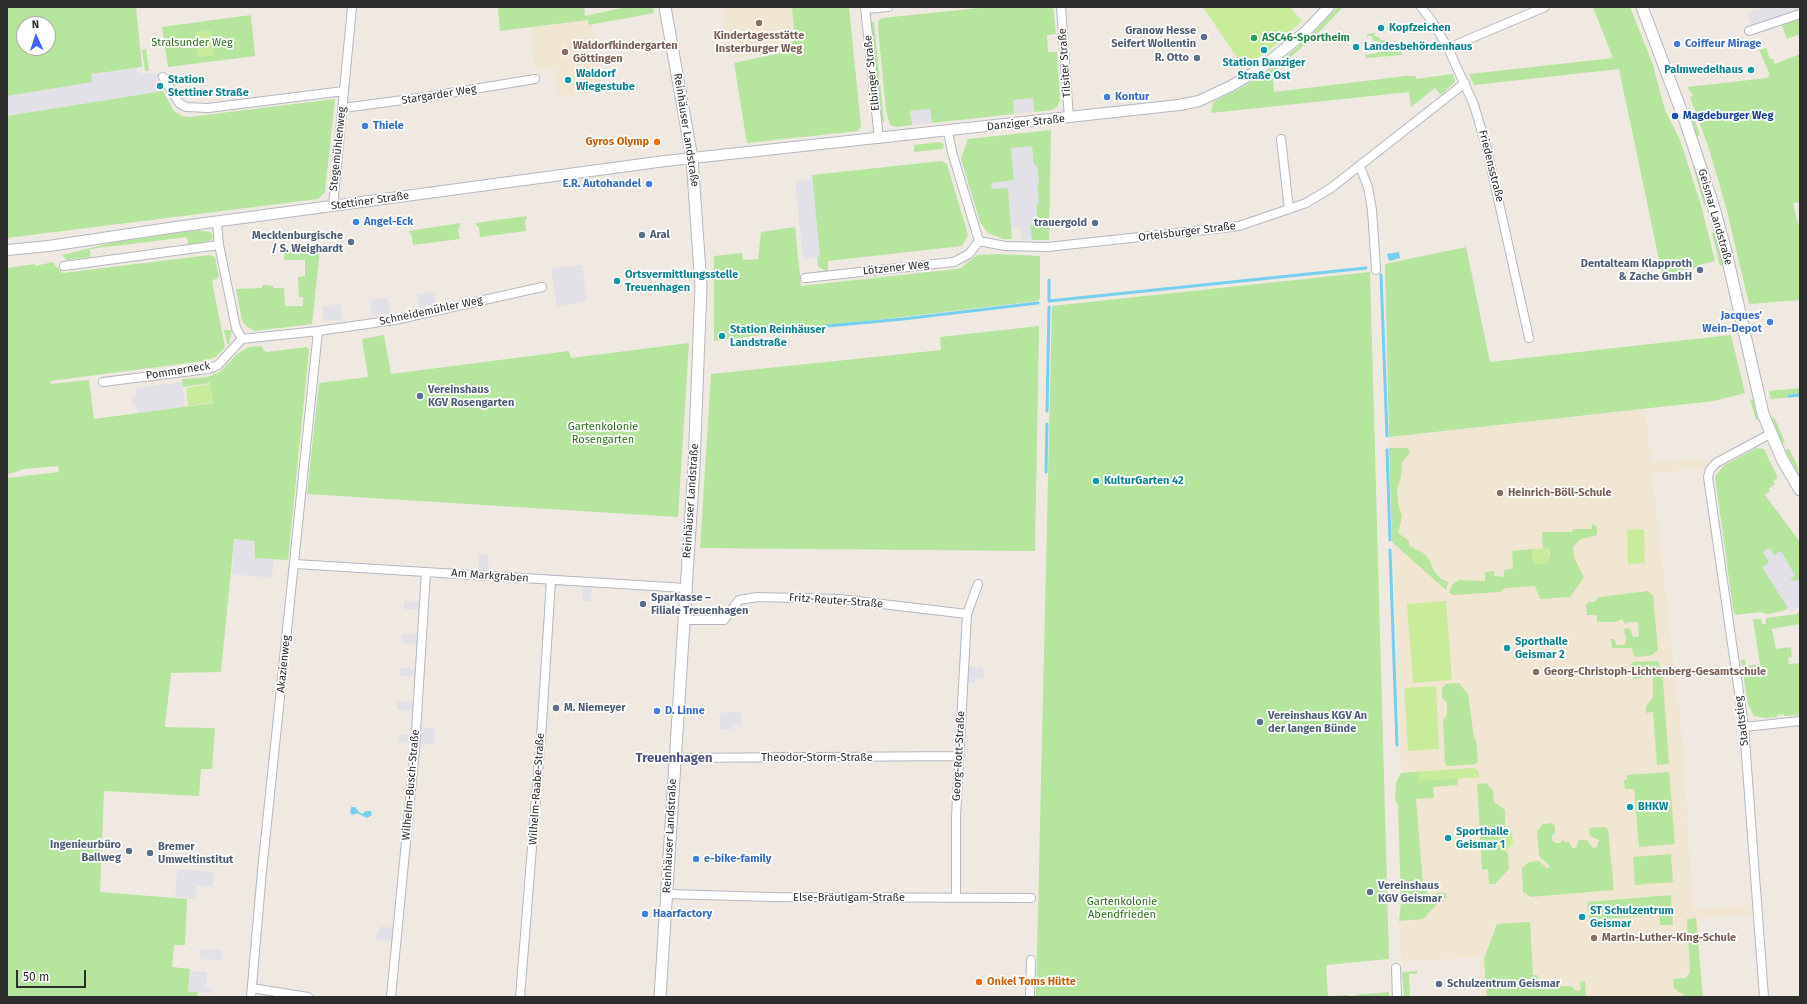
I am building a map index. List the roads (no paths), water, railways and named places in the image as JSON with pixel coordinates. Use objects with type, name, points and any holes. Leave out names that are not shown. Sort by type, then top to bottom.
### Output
[{"type":"main road","name":"Reinhäuser Landstraße","points":[[660,997],[674,758],[694,466],[701,293],[692,158],[665,7]]},
{"type":"main road","name":"Geismar Landstraße","points":[[1642,7],[1687,126],[1714,208],[1726,252],[1758,396],[1770,434],[1790,474],[1800,490]]},
{"type":"street","name":"Stegemühlenweg","points":[[333,206],[352,7]]},
{"type":"street","points":[[865,8],[888,7]]},
{"type":"street","name":"Tilsiter Straße","points":[[1061,7],[1069,118]]},
{"type":"street","name":"Danziger Straße","points":[[692,158],[1153,110],[1199,100],[1231,86],[1262,68],[1304,33],[1329,7]]},
{"type":"street","name":"Friedensstraße","points":[[1421,7],[1432,21],[1448,48],[1474,105],[1488,149],[1529,338]]},
{"type":"street","points":[[1448,48],[1545,7]]},
{"type":"street","name":"Elbinger Straße","points":[[865,8],[879,139]]},
{"type":"street","points":[[1749,31],[1800,14]]},
{"type":"street","name":"Stegemühlenweg","points":[[163,77],[179,103],[186,107],[208,108],[344,92]]},
{"type":"street","name":"Stargarder Weg","points":[[342,108],[426,97],[535,79]]},
{"type":"street","name":"Ortelsburger Straße","points":[[978,241],[1005,246],[1046,248],[1239,226],[1306,203],[1331,188],[1360,167],[1465,83]]},
{"type":"street","points":[[948,131],[952,152],[978,241]]},
{"type":"street","points":[[1281,139],[1289,209]]},
{"type":"street","name":"Stettiner Straße","points":[[7,250],[49,246],[692,158]]},
{"type":"street","points":[[1360,167],[1368,188],[1372,210],[1376,270]]},
{"type":"street","points":[[216,222],[219,245],[236,328],[242,339],[318,331]]},
{"type":"street","name":"Lötzener Weg","points":[[805,278],[954,262],[969,254],[978,241]]},
{"type":"street","points":[[64,266],[219,245]]},
{"type":"street","name":"Stettiner Straße","points":[[7,256],[41,250],[49,246]]},
{"type":"street","name":"Schneidemühler Weg","points":[[318,331],[395,320],[542,286]]},
{"type":"street","name":"Akazienweg","points":[[251,997],[262,871],[318,331]]},
{"type":"street","name":"Pommerneck","points":[[103,382],[208,368],[218,365],[242,339]]},
{"type":"street","name":"Stadtstieg","points":[[1764,997],[1744,727],[1708,477],[1710,470],[1716,463],[1770,434]]},
{"type":"street","name":"Am Markgraben","points":[[295,564],[686,588]]},
{"type":"street","name":"Wilhelm-Busch-Straße","points":[[391,997],[414,756],[426,572]]},
{"type":"street","name":"Wilhelm-Raabe-Straße","points":[[520,997],[540,754],[551,580]]},
{"type":"street","points":[[967,614],[978,584]]},
{"type":"street","name":"Fritz-Reuter-Straße","points":[[684,620],[724,620],[740,600],[757,597],[840,599],[967,614]]},
{"type":"street","name":"Georg-Rott-Straße","points":[[956,898],[956,830],[967,614]]},
{"type":"street","points":[[1744,727],[1800,721]]},
{"type":"street","name":"Theodor-Storm-Straße","points":[[674,758],[959,756]]},
{"type":"street","name":"Else-Bräutigam-Straße","points":[[667,894],[772,897],[1031,898]]},
{"type":"street","points":[[1030,997],[1031,960]]},
{"type":"street","points":[[1396,968],[1397,997]]},
{"type":"street","points":[[252,988],[308,997]]},
{"type":"water","points":[[1399,252],[1400,258],[1389,261],[1387,254]]},
{"type":"water","points":[[351,807],[355,807],[362,814],[366,811],[371,811],[372,815],[367,818],[357,813],[353,815],[350,813]]},
{"type":"waterway","points":[[1049,280],[1049,301],[1366,268]]},
{"type":"waterway","points":[[1381,275],[1387,436]]},
{"type":"waterway","points":[[774,331],[903,319],[1038,303]]},
{"type":"waterway","points":[[1047,411],[1049,307]]},
{"type":"waterway","points":[[1789,396],[1800,395]]},
{"type":"waterway","points":[[1046,472],[1047,424]]},
{"type":"waterway","points":[[1387,450],[1390,540]]},
{"type":"waterway","points":[[1390,550],[1397,745]]},
{"type":"place","name":"Kindertagesstätte Insterburger Weg","points":[[759,23]]},
{"type":"place","name":"Kopfzeichen","points":[[1381,28]]},
{"type":"place","name":"Granow Hesse Seifert Wollentin","points":[[1204,37]]},
{"type":"place","name":"ASC46-Sportheim","points":[[1254,38]]},
{"type":"place","name":"Coiffeur Mirage","points":[[1677,44]]},
{"type":"place","name":"Landesbehördenhaus","points":[[1356,47]]},
{"type":"place","name":"Station Danziger Straße Ost","points":[[1264,50]]},
{"type":"place","name":"Waldorfkindergarten Göttingen","points":[[565,52]]},
{"type":"place","name":"R. Otto","points":[[1197,58]]},
{"type":"place","name":"Palmwedelhaus","points":[[1751,70]]},
{"type":"place","name":"Waldorf Wiegestube","points":[[568,80]]},
{"type":"place","name":"Station Stettiner Straße","points":[[160,86]]},
{"type":"place","name":"Kontur","points":[[1107,97]]},
{"type":"place","name":"Magdeburger Weg","points":[[1675,116]]},
{"type":"place","name":"Thiele","points":[[365,126]]},
{"type":"place","name":"Gyros Olymp","points":[[657,142]]},
{"type":"place","name":"E.R. Autohandel","points":[[649,184]]},
{"type":"place","name":"Angel-Eck","points":[[356,222]]},
{"type":"place","name":"trauergold","points":[[1095,223]]},
{"type":"place","name":"Aral","points":[[642,235]]},
{"type":"place","name":"Mecklenburgische / S. Weighardt","points":[[351,242]]},
{"type":"place","name":"Dentalteam Klapproth & Zache GmbH","points":[[1700,270]]},
{"type":"place","name":"Ortsvermittlungsstelle Treuenhagen","points":[[617,281]]},
{"type":"place","name":"Jacques' Wein-Depot","points":[[1770,322]]},
{"type":"place","name":"Station Reinhäuser Landstraße","points":[[722,336]]},
{"type":"place","name":"Vereinshaus KGV Rosengarten","points":[[420,396]]},
{"type":"place","name":"KulturGarten 42","points":[[1096,481]]},
{"type":"place","name":"Heinrich-Böll-Schule","points":[[1500,493]]},
{"type":"place","name":"Sparkasse – Filiale Treuenhagen","points":[[643,604]]},
{"type":"place","name":"Sporthalle Geismar 2","points":[[1507,648]]},
{"type":"place","name":"Georg-Christoph-Lichtenberg-Gesamtschule","points":[[1536,672]]},
{"type":"place","name":"M. Niemeyer","points":[[556,708]]},
{"type":"place","name":"D. Linne","points":[[657,711]]},
{"type":"place","name":"Vereinshaus KGV An der langen Bünde","points":[[1260,722]]},
{"type":"place","name":"BHKW","points":[[1630,807]]},
{"type":"place","name":"Sporthalle Geismar 1","points":[[1448,838]]},
{"type":"place","name":"Ingenieurbüro Ballweg","points":[[129,851]]},
{"type":"place","name":"Bremer Umweltinstitut","points":[[150,853]]},
{"type":"place","name":"e-bike-family","points":[[696,859]]},
{"type":"place","name":"Vereinshaus KGV Geismar","points":[[1370,892]]},
{"type":"place","name":"Haarfactory","points":[[645,914]]},
{"type":"place","name":"ST Schulzentrum Geismar","points":[[1582,917]]},
{"type":"place","name":"Martin-Luther-King-Schule","points":[[1594,938]]},
{"type":"place","name":"Onkel Toms Hütte","points":[[979,982]]},
{"type":"place","name":"Schulzentrum Geismar","points":[[1439,984]]},
{"type":"district","name":"Treuenhagen","points":[[674,758]]},
{"type":"park label","name":"Stralsunder Weg","points":[[192,43]]},
{"type":"park label","name":"Gartenkolonie Rosengarten","points":[[603,433]]},
{"type":"park label","name":"Gartenkolonie Abendfrieden","points":[[1122,908]]}]
